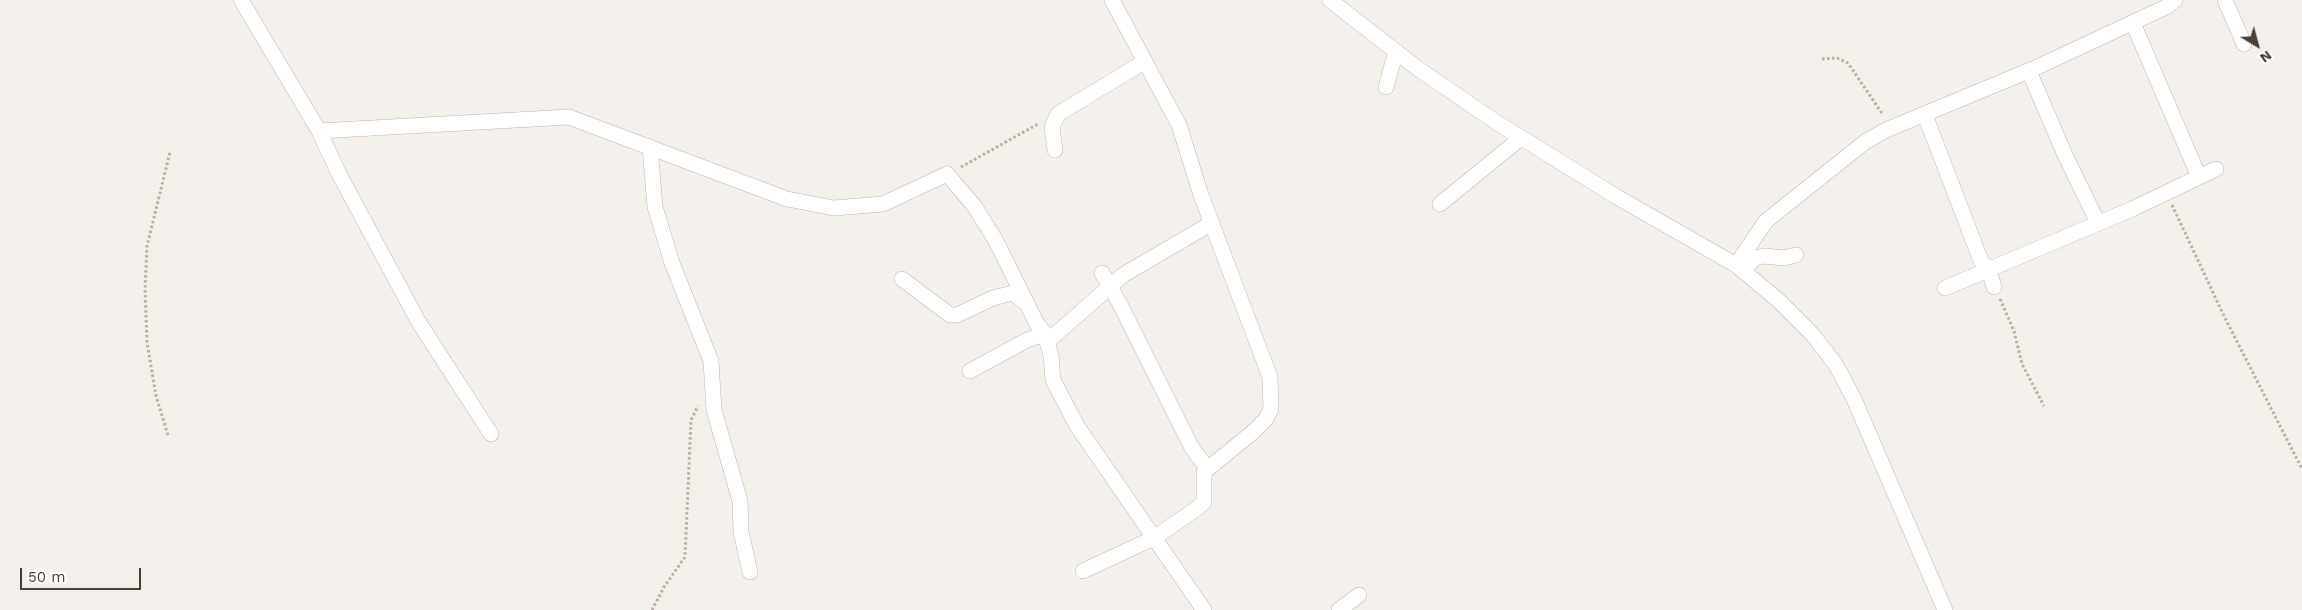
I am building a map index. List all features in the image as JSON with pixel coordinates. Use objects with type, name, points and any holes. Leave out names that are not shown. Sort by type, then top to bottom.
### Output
[{"type":"street","points":[[241,0],[319,131],[339,174],[418,321],[491,434]]},
{"type":"street","points":[[1330,0],[1396,51],[1521,138],[1617,197],[1739,268],[1786,308],[1813,335],[1836,365],[1854,399],[1945,610]]},
{"type":"street","points":[[1739,268],[1766,221],[1865,142],[1891,128],[2029,71],[2166,7],[2175,0]]},
{"type":"street","points":[[2225,0],[2244,44]]},
{"type":"street","points":[[1083,571],[1154,538],[1204,502],[1204,472],[1253,432],[1266,419],[1271,409],[1270,377],[1212,223],[1179,125],[1144,62],[1117,2]]},
{"type":"street","points":[[2132,23],[2200,177]]},
{"type":"street","points":[[1386,87],[1396,51]]},
{"type":"street","points":[[1055,150],[1052,136],[1053,120],[1067,107],[1144,62]]},
{"type":"street","points":[[2029,71],[2065,155],[2098,223]]},
{"type":"street","points":[[1925,115],[1982,261],[1989,270],[1994,287]]},
{"type":"street","points":[[319,131],[569,117],[787,199],[834,208],[883,204],[948,175],[975,207],[996,241],[1046,338],[1051,356],[1052,380],[1077,426],[1204,610]]},
{"type":"street","points":[[1440,204],[1521,138]]},
{"type":"street","points":[[650,148],[655,207],[672,263],[711,361],[714,410],[740,501],[741,532],[750,572]]},
{"type":"street","points":[[1946,288],[2216,170]]},
{"type":"street","points":[[970,371],[1027,340],[1046,338],[1124,275],[1212,223]]},
{"type":"street","points":[[1739,268],[1754,258],[1764,256],[1784,258],[1796,254]]},
{"type":"street","points":[[1102,273],[1120,304],[1192,448],[1207,468]]},
{"type":"street","points":[[902,279],[950,315],[957,315],[993,298],[1013,293],[1027,304]]},
{"type":"street","points":[[1340,610],[1360,595]]},
{"type":"path","points":[[1822,59],[1837,58],[1848,63],[1891,128]]},
{"type":"path","points":[[948,175],[1036,125],[1053,120]]},
{"type":"path","points":[[168,435],[156,396],[147,342],[145,290],[147,246],[170,152]]},
{"type":"path","points":[[2167,193],[2225,318],[2302,469]]},
{"type":"path","points":[[1994,287],[2014,331],[2022,364],[2044,406]]},
{"type":"path","points":[[652,610],[664,587],[685,557],[691,420],[713,382]]}]
